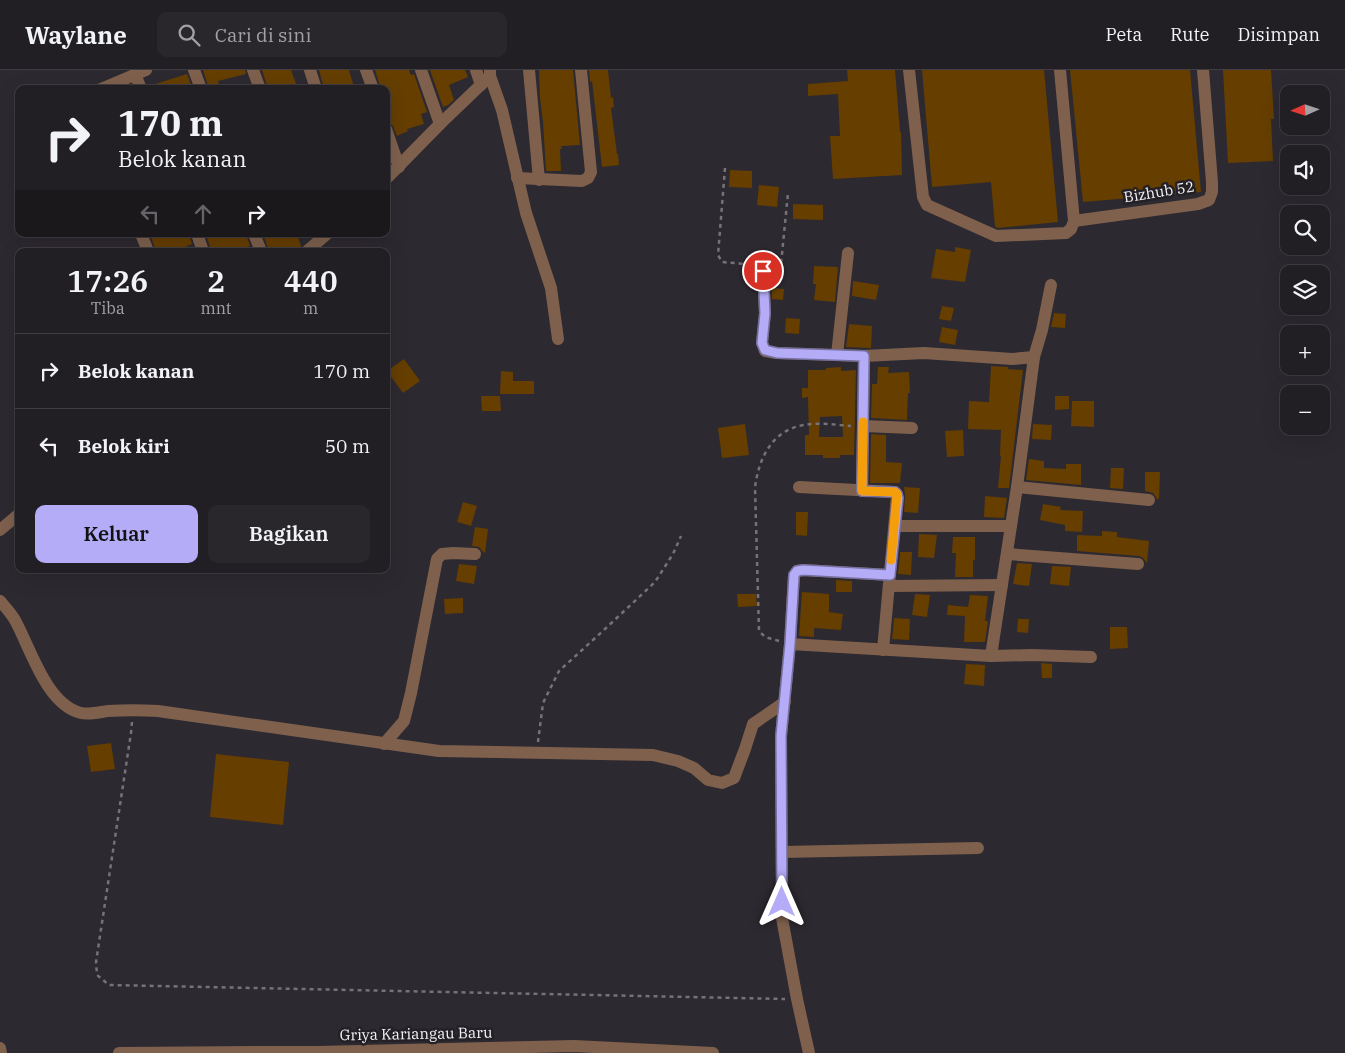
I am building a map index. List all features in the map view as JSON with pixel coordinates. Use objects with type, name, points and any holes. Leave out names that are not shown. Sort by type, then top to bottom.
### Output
[{"type":"street","points":[[194,70],[200,85]]},
{"type":"street","points":[[253,70],[259,85]]},
{"type":"street","points":[[310,70],[315,85]]},
{"type":"street","points":[[366,70],[372,85]]},
{"type":"street","points":[[421,70],[440,124]]},
{"type":"street","points":[[476,70],[487,77],[502,110],[526,213],[551,288],[558,339]]},
{"type":"street","points":[[529,70],[539,180]]},
{"type":"street","points":[[517,178],[582,181],[588,178],[590,172],[581,70]]},
{"type":"street","points":[[909,70],[923,197],[927,205],[996,236],[1066,233],[1071,229],[1074,222],[1060,70]]},
{"type":"street","name":"Bizhub 52","points":[[1074,222],[1198,204],[1209,200],[1212,192],[1212,182],[1203,70]]},
{"type":"street","points":[[110,85],[140,72],[141,85]]},
{"type":"street","points":[[390,175],[487,77]]},
{"type":"street","points":[[390,140],[399,166]]},
{"type":"street","points":[[837,355],[848,253]]},
{"type":"street","points":[[763,271],[765,313],[762,343],[765,350],[777,353],[864,356],[924,353],[1012,358],[1034,357]]},
{"type":"street","points":[[991,656],[1017,487],[1034,357],[1042,330],[1051,285]]},
{"type":"street","points":[[862,491],[864,356]]},
{"type":"street","points":[[863,426],[912,428]]},
{"type":"street","points":[[798,487],[895,492],[897,494],[883,650]]},
{"type":"street","points":[[1017,487],[1149,500]]},
{"type":"street","points":[[0,530],[15,517]]},
{"type":"street","points":[[895,526],[1011,526]]},
{"type":"street","points":[[384,744],[404,721],[437,559],[442,554],[475,554]]},
{"type":"street","points":[[1007,554],[1138,564]]},
{"type":"street","points":[[809,1053],[796,1000],[782,918],[781,736],[790,644],[794,575],[797,571],[889,581],[1002,585]]},
{"type":"street","points":[[0,601],[16,622],[46,682],[56,696],[68,708],[83,714],[132,709],[158,711],[440,751],[653,756],[678,760],[694,768],[708,780],[722,783],[734,778],[746,749],[753,724],[785,702]]},
{"type":"street","points":[[790,644],[991,656],[1091,657]]},
{"type":"street","points":[[782,852],[978,848]]},
{"type":"street","points":[[0,1048],[1,1053]]},
{"type":"street","name":"Griya Kariangau Baru","points":[[119,1053],[574,1050],[713,1053]]},
{"type":"path","points":[[725,168],[718,255],[722,262],[746,264],[763,271],[781,264],[788,193]]},
{"type":"path","points":[[790,644],[765,637],[759,630],[755,487],[757,470],[766,450],[790,428],[806,424],[863,426]]},
{"type":"path","points":[[536,753],[543,703],[559,671],[655,582],[673,554],[681,536]]},
{"type":"path","points":[[132,709],[131,733],[96,962],[97,975],[109,985],[796,1000]]},
{"type":"building","points":[[203,70],[245,70],[246,74],[218,81],[220,85],[208,85]]},
{"type":"building","points":[[262,70],[291,70],[297,85],[267,85]]},
{"type":"building","points":[[319,70],[349,70],[353,85],[323,85]]},
{"type":"building","points":[[375,70],[409,70],[411,75],[414,74],[427,112],[421,114],[424,124],[407,129],[408,131],[397,136],[390,123],[390,85],[380,85]]},
{"type":"building","points":[[430,70],[465,70],[468,77],[449,85],[454,100],[448,105],[443,107]]},
{"type":"building","points":[[539,70],[573,70],[580,145],[561,146],[561,171],[546,171]]},
{"type":"building","points":[[589,70],[608,70],[611,98],[613,97],[614,107],[611,108],[619,165],[602,167],[592,81],[590,82]]},
{"type":"building","points":[[847,70],[895,70],[901,132],[902,175],[833,179],[830,136],[840,136],[838,94],[808,96],[808,84],[848,81]]},
{"type":"building","points":[[922,70],[1044,70],[1058,222],[997,228],[995,226],[991,182],[932,187]]},
{"type":"building","points":[[1070,70],[1190,70],[1201,192],[1083,202]]},
{"type":"building","points":[[1223,70],[1271,70],[1274,119],[1271,119],[1273,161],[1228,163]]},
{"type":"building","points":[[187,74],[191,85],[152,85]]},
{"type":"building","points":[[730,170],[752,171],[752,188],[729,187]]},
{"type":"building","points":[[759,185],[779,187],[777,207],[757,205]]},
{"type":"building","points":[[793,204],[823,205],[823,220],[793,219]]},
{"type":"building","points":[[151,237],[190,237],[192,244],[183,248],[155,248]]},
{"type":"building","points":[[207,237],[247,237],[250,246],[244,248],[210,248]]},
{"type":"building","points":[[264,237],[298,237],[301,246],[300,248],[268,248]]},
{"type":"building","points":[[955,247],[971,250],[965,282],[931,278],[936,249],[955,252]]},
{"type":"building","points":[[814,266],[838,267],[835,302],[814,300],[816,284],[813,284]]},
{"type":"building","points":[[853,281],[879,285],[876,300],[852,296]]},
{"type":"building","points":[[772,288],[784,289],[783,300],[772,299]]},
{"type":"building","points":[[942,306],[954,308],[951,321],[939,319]]},
{"type":"building","points":[[1054,313],[1066,314],[1065,328],[1051,327]]},
{"type":"building","points":[[786,318],[800,319],[799,334],[785,333]]},
{"type":"building","points":[[849,324],[872,326],[871,348],[846,347]]},
{"type":"building","points":[[942,327],[958,330],[955,345],[939,342]]},
{"type":"building","points":[[404,359],[420,381],[403,393],[390,375],[390,369]]},
{"type":"building","points":[[991,366],[1023,370],[1009,488],[998,488],[1001,430],[968,429],[969,401],[989,402]]},
{"type":"building","points":[[841,367],[841,371],[856,370],[854,455],[840,455],[840,458],[823,458],[823,455],[805,455],[805,435],[809,435],[808,397],[802,398],[802,388],[808,388],[808,370],[826,370],[826,368]],"holes":[[[842,416],[843,437],[819,437],[820,417]]]},
{"type":"building","points":[[878,367],[889,367],[888,373],[909,372],[910,393],[908,393],[907,420],[871,418],[872,384],[877,384]]},
{"type":"building","points":[[501,371],[513,372],[513,381],[534,381],[534,394],[500,394]]},
{"type":"building","points":[[481,396],[500,396],[501,411],[482,411]]},
{"type":"building","points":[[1055,396],[1069,396],[1069,409],[1055,410]]},
{"type":"building","points":[[1072,401],[1094,401],[1094,427],[1071,426]]},
{"type":"building","points":[[745,424],[749,455],[722,458],[718,428]]},
{"type":"building","points":[[1033,424],[1052,425],[1051,440],[1032,439]]},
{"type":"building","points":[[963,430],[964,456],[947,457],[945,431]]},
{"type":"building","points":[[871,434],[886,435],[886,462],[902,463],[900,483],[870,483]]},
{"type":"building","points":[[1029,459],[1044,461],[1044,468],[1066,469],[1066,464],[1081,464],[1081,485],[1026,480]]},
{"type":"building","points":[[1111,468],[1124,468],[1123,489],[1110,488]]},
{"type":"building","points":[[1145,472],[1160,472],[1159,499],[1153,493],[1145,491]]},
{"type":"building","points":[[904,487],[920,488],[918,513],[904,512]]},
{"type":"building","points":[[985,496],[1007,498],[1004,518],[984,517]]},
{"type":"building","points":[[463,502],[477,506],[471,526],[457,522]]},
{"type":"building","points":[[1043,504],[1061,507],[1060,510],[1083,511],[1082,532],[1065,531],[1065,525],[1040,520]]},
{"type":"building","points":[[796,512],[808,512],[807,536],[796,535]]},
{"type":"building","points":[[475,527],[488,529],[485,553],[479,547],[472,546]]},
{"type":"building","points":[[1102,531],[1117,532],[1117,537],[1149,541],[1147,563],[1139,556],[1077,551],[1077,535],[1102,536]]},
{"type":"building","points":[[919,534],[937,535],[934,558],[918,557]]},
{"type":"building","points":[[953,537],[975,537],[973,577],[955,577],[956,553],[952,553]]},
{"type":"building","points":[[900,552],[912,552],[911,575],[898,574]]},
{"type":"building","points":[[1017,563],[1032,564],[1029,586],[1013,584]]},
{"type":"building","points":[[459,564],[477,566],[474,584],[456,581]]},
{"type":"building","points":[[1052,566],[1071,567],[1069,586],[1050,584]]},
{"type":"building","points":[[836,580],[852,581],[852,592],[836,592]]},
{"type":"building","points":[[802,592],[829,594],[829,612],[843,614],[841,630],[814,628],[814,637],[799,636]]},
{"type":"building","points":[[737,594],[756,594],[757,606],[738,607]]},
{"type":"building","points":[[915,594],[930,595],[927,617],[912,615]]},
{"type":"building","points":[[970,595],[988,596],[985,621],[988,621],[985,642],[964,642],[965,616],[947,615],[948,605],[968,607]]},
{"type":"building","points":[[463,598],[463,613],[445,614],[444,599]]},
{"type":"building","points":[[894,618],[910,619],[909,640],[892,639]]},
{"type":"building","points":[[1018,619],[1029,619],[1028,633],[1017,632]]},
{"type":"building","points":[[1110,627],[1127,627],[1128,648],[1110,649]]},
{"type":"building","points":[[1041,663],[1052,664],[1052,678],[1042,678]]},
{"type":"building","points":[[966,664],[985,665],[984,686],[964,684]]},
{"type":"building","points":[[111,743],[115,769],[91,772],[87,746]]},
{"type":"building","points":[[216,754],[289,762],[283,825],[210,817]]},
{"type":"slow traffic","points":[[863,422],[862,491],[895,492],[898,498],[891,560]]},
{"type":"route","points":[[763,271],[765,313],[762,343],[765,350],[777,353],[864,356],[862,491],[895,492],[898,498],[890,575],[803,570],[797,571],[794,575],[790,644],[781,736],[782,902]]}]
